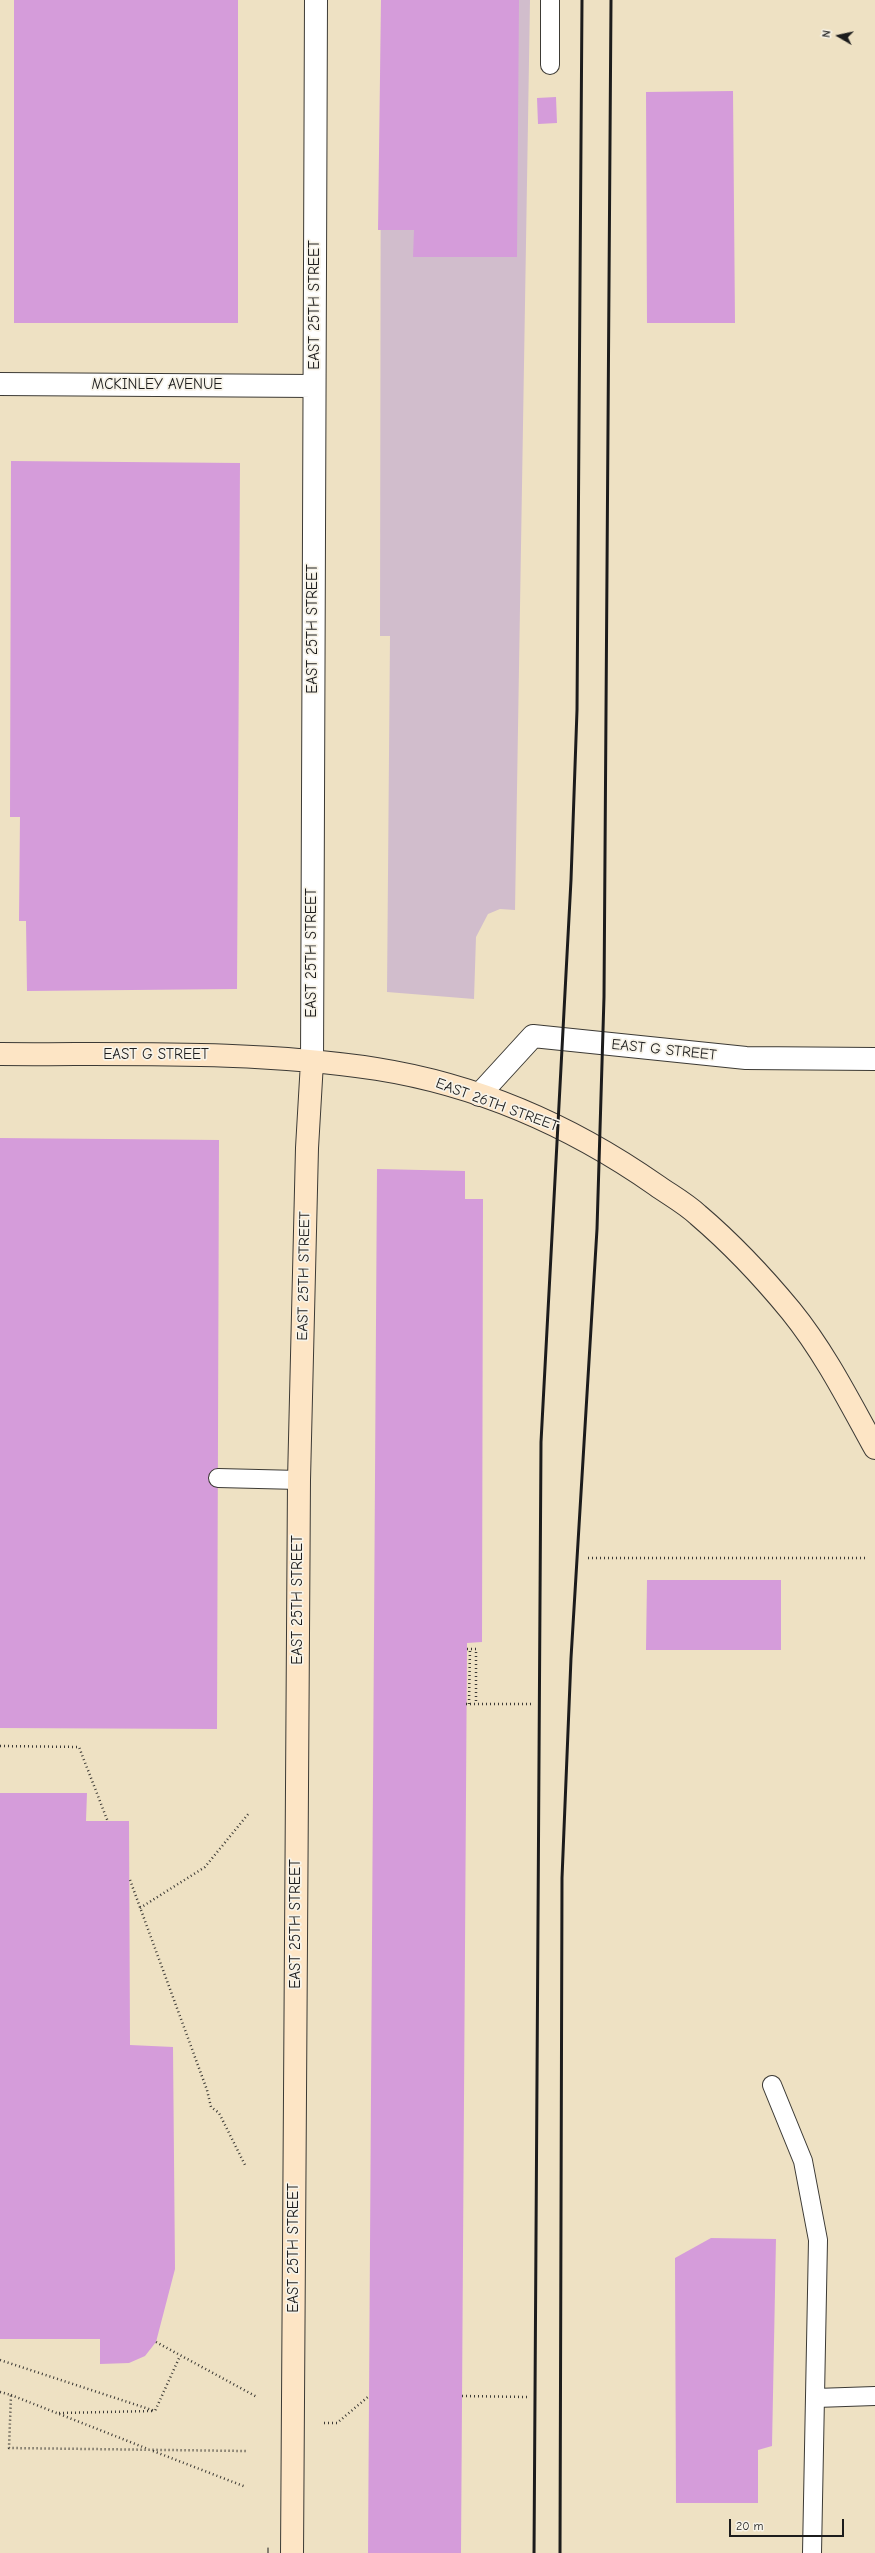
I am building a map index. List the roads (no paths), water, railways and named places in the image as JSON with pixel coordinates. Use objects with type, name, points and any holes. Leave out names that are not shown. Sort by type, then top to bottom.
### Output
[{"type":"street","name":"EAST 25TH STREET","points":[[292,2553],[299,1480],[307,1148],[312,1062],[316,0]]},
{"type":"street","name":"MCKINLEY AVENUE","points":[[0,384],[314,386]]},
{"type":"street","name":"EAST G STREET","points":[[479,1095],[533,1036],[746,1058],[875,1059]]},
{"type":"street","name":"EAST G STREET","points":[[0,1054],[245,1056],[312,1062]]},
{"type":"street","name":"EAST 26TH STREET","points":[[312,1062],[377,1069],[446,1084],[544,1118],[618,1158],[697,1213],[744,1257],[793,1313],[831,1367],[875,1448]]},
{"type":"lane","points":[[550,0],[550,65]]},
{"type":"lane","points":[[218,1478],[299,1480]]},
{"type":"lane","points":[[772,2085],[803,2160],[818,2240],[812,2553]]},
{"type":"lane","points":[[816,2398],[875,2396]]},
{"type":"tram line","points":[[268,2548],[268,2553]]},
{"type":"railway","points":[[534,2553],[541,1442],[571,880],[577,710],[582,0]]},
{"type":"railway","points":[[560,2553],[562,1878],[571,1658],[597,1229],[604,997],[611,0]]}]
